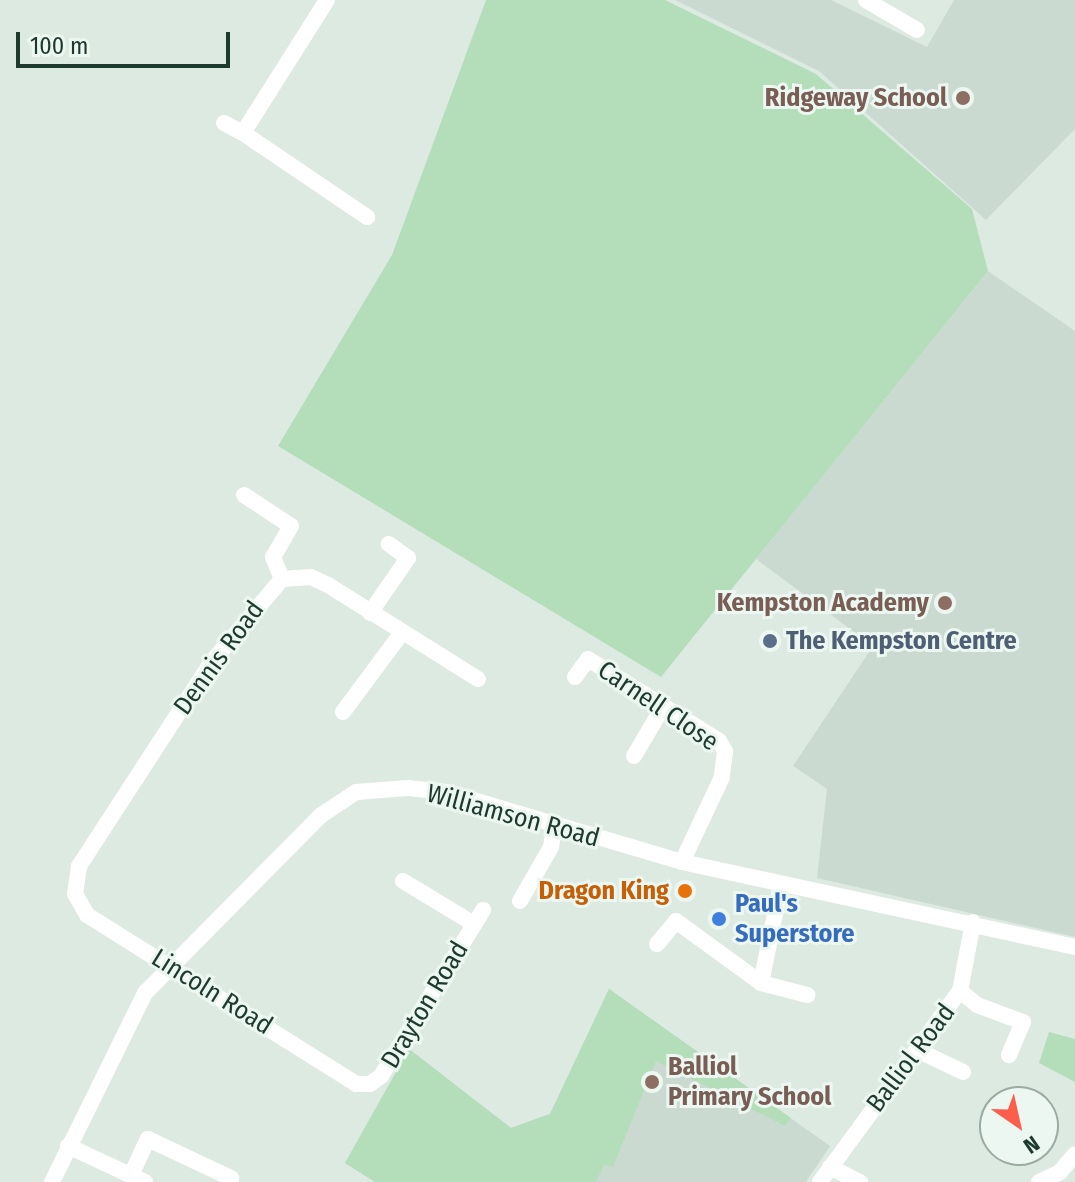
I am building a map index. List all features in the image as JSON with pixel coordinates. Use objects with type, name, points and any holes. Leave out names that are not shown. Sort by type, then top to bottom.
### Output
[{"type":"street","points":[[243,133],[327,0]]},
{"type":"street","points":[[866,0],[917,30]]},
{"type":"street","points":[[224,123],[367,217]]},
{"type":"street","points":[[244,495],[291,526],[273,557],[282,579]]},
{"type":"street","points":[[370,613],[408,558],[389,544]]},
{"type":"street","name":"Dennis Road","points":[[75,894],[79,866],[211,663],[282,579],[311,577],[478,679]]},
{"type":"street","points":[[343,712],[401,634]]},
{"type":"street","name":"Carnell Close","points":[[575,677],[588,659],[719,741],[725,751],[722,777],[682,862]]},
{"type":"street","points":[[634,756],[663,707]]},
{"type":"street","name":"Williamson Road","points":[[52,1182],[131,1015],[171,965],[320,816],[356,792],[408,788],[446,792],[554,828],[682,862],[781,885],[973,922],[1075,947]]},
{"type":"street","points":[[520,901],[543,865],[554,828]]},
{"type":"street","name":"Drayton Road","points":[[356,1084],[370,1084],[381,1076],[478,917],[403,881]]},
{"type":"street","points":[[761,983],[781,885]]},
{"type":"street","name":"Lincoln Road","points":[[75,894],[87,915],[356,1084]]},
{"type":"street","points":[[657,944],[676,921],[761,983],[807,995]]},
{"type":"street","name":"Balliol Road","points":[[820,1182],[960,991],[973,922]]},
{"type":"street","points":[[960,991],[977,1005],[1023,1022],[1009,1055]]},
{"type":"street","points":[[917,1050],[963,1072]]},
{"type":"street","points":[[68,1146],[138,1178],[148,1139],[231,1178]]},
{"type":"street","points":[[1039,1182],[1060,1172],[1075,1154]]},
{"type":"street","points":[[830,1167],[860,1182]]},
{"type":"shaded area","name":"Ridgeway School","points":[[675,0],[831,0],[927,47],[954,0],[1075,0],[1075,129],[986,220],[819,71]]},
{"type":"shaded area","name":"Kempston Academy","points":[[988,271],[1075,331],[1075,937],[817,878],[827,789],[793,766],[873,646],[756,559]]},
{"type":"shaded area","name":"Balliol Primary School","points":[[609,989],[830,1146],[806,1182],[375,1182],[345,1163],[409,1049],[511,1128],[550,1114]]},
{"type":"green space","points":[[486,0],[665,0],[816,74],[972,209],[988,271],[661,677],[278,446],[392,255]]},
{"type":"green space","name":"Balliol Primary School","points":[[609,989],[791,1118],[785,1126],[656,1061],[613,1167],[604,1165],[596,1182],[375,1182],[345,1163],[409,1049],[511,1128],[550,1114]]},
{"type":"green space","points":[[1049,1032],[1075,1039],[1075,1082],[1039,1063]]},
{"type":"place","name":"Ridgeway School","points":[[963,98]]},
{"type":"place","name":"Kempston Academy","points":[[945,603]]},
{"type":"place","name":"The Kempston Centre","points":[[770,641]]},
{"type":"place","name":"Dragon King","points":[[685,891]]},
{"type":"place","name":"Paul's Superstore","points":[[719,919]]},
{"type":"place","name":"Balliol Primary School","points":[[652,1082]]}]
